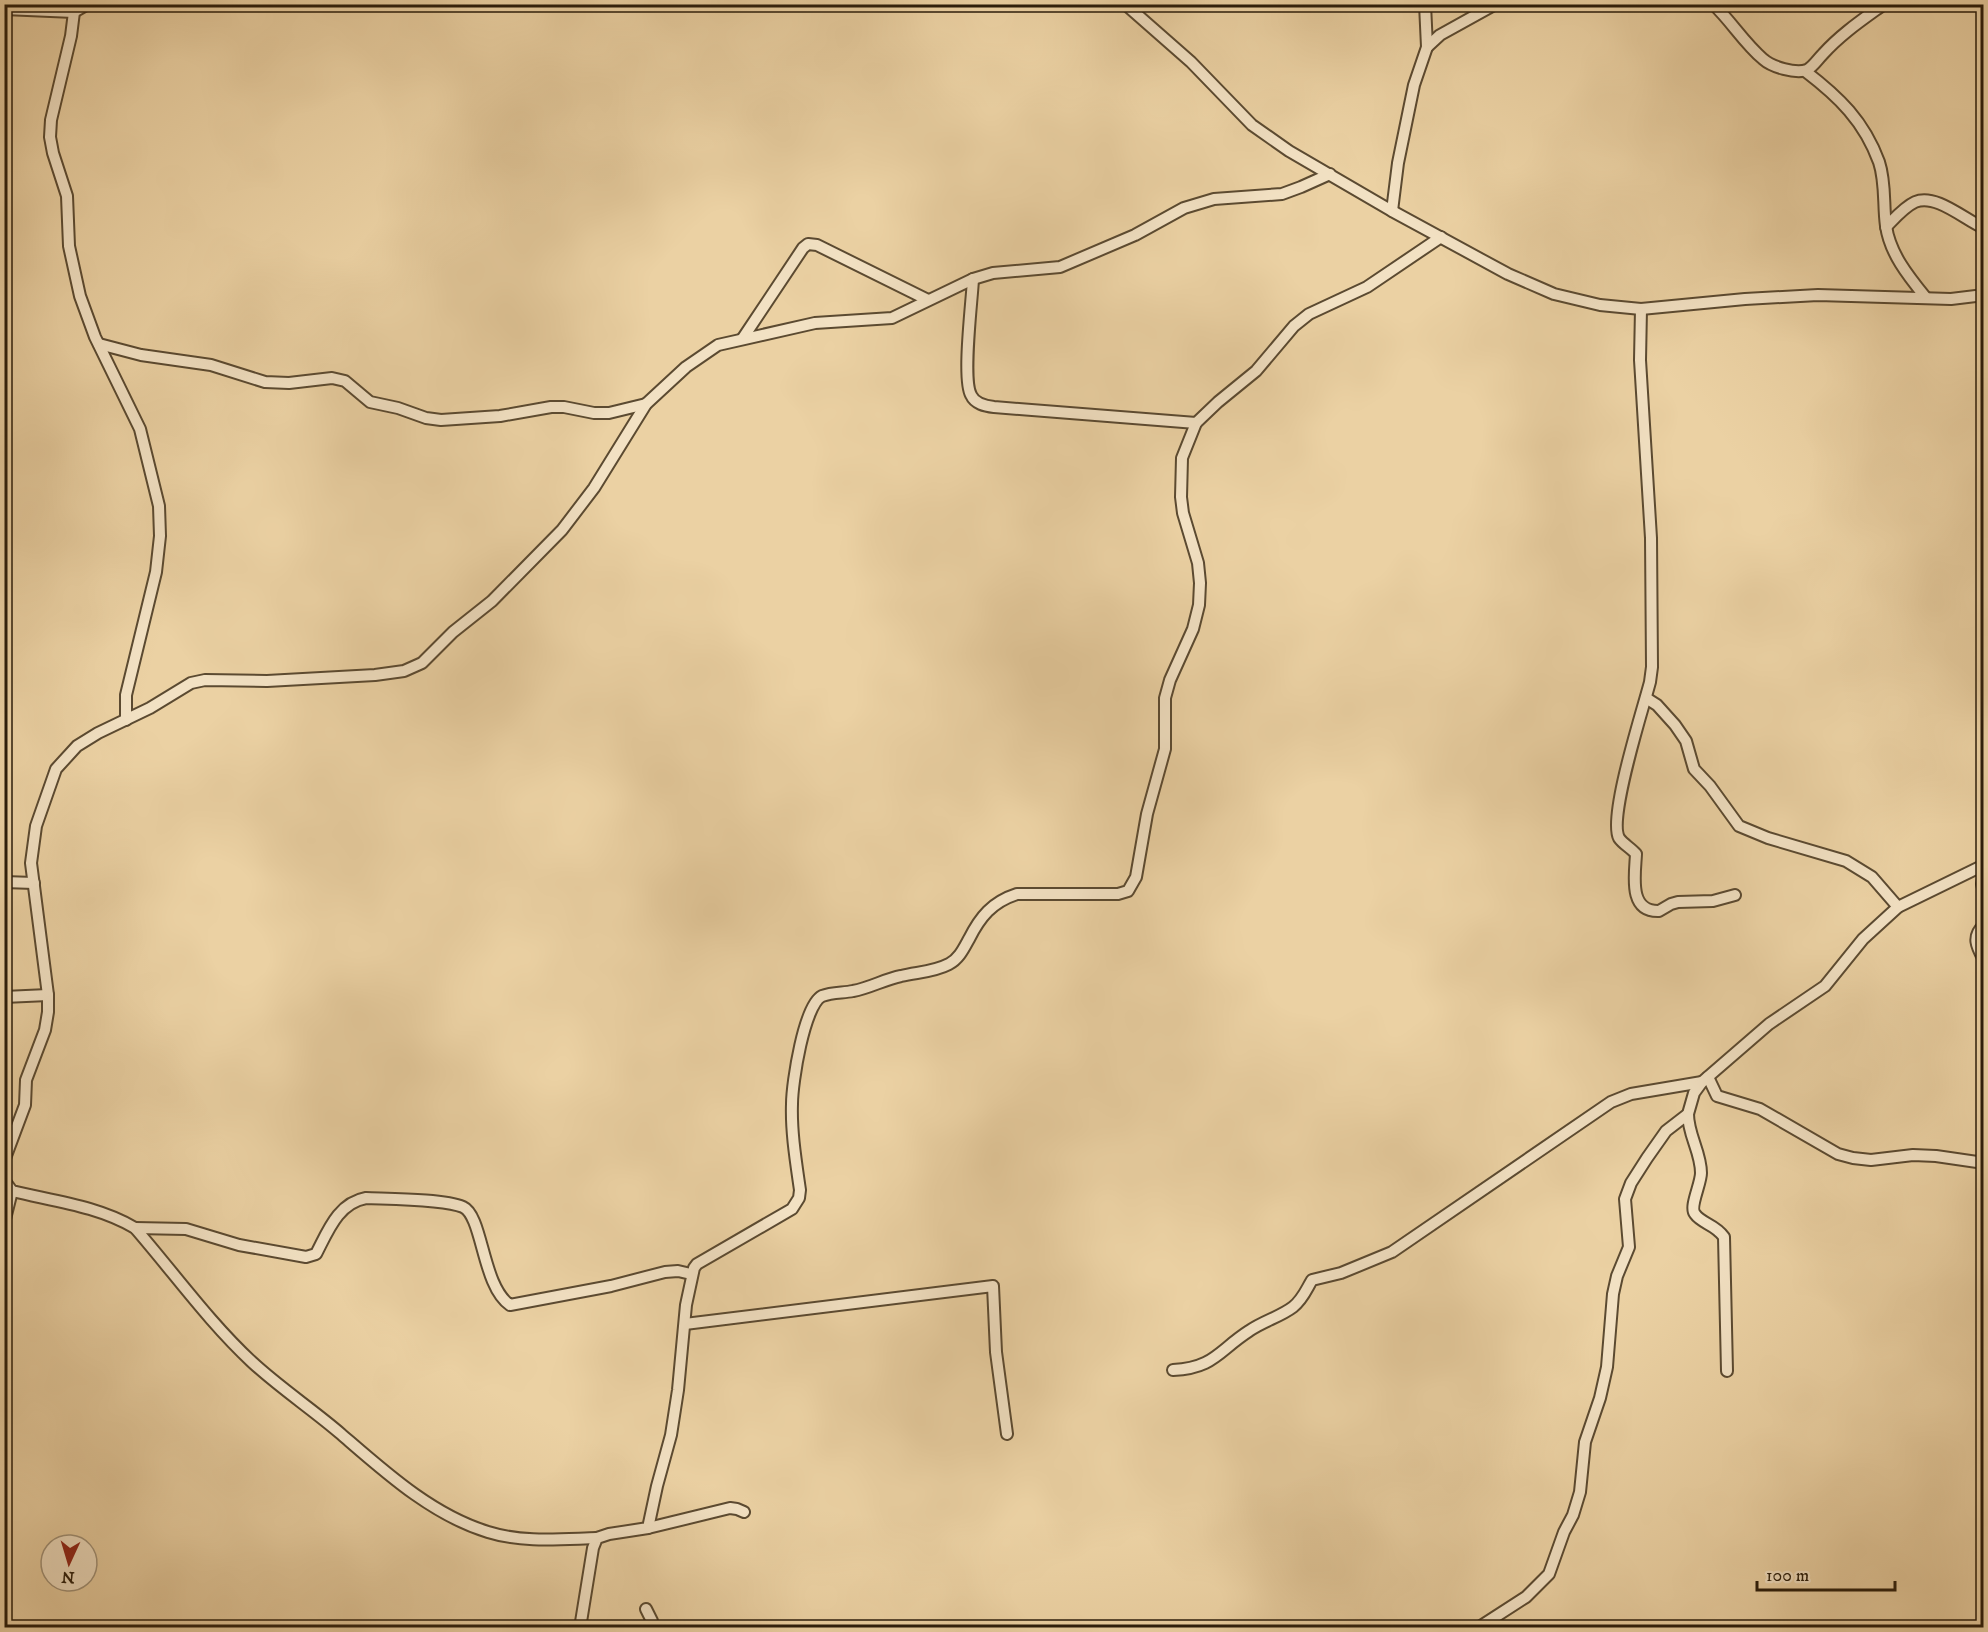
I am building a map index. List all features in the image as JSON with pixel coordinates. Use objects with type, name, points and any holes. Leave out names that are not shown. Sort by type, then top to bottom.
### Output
[{"type":"street","points":[[4,9],[74,12],[88,4]]},
{"type":"street","points":[[1125,4],[1191,62],[1252,124],[1289,151],[1392,211],[1508,274],[1554,294],[1600,305],[1641,309],[1818,295],[1926,298],[1983,295]]},
{"type":"street","points":[[1392,211],[1398,163],[1414,85],[1427,47],[1425,4]]},
{"type":"street","points":[[1427,47],[1440,35],[1496,4]]},
{"type":"street","points":[[1713,4],[1766,62],[1779,67],[1805,71],[1835,94],[1853,113],[1879,163],[1884,191],[1886,227],[1893,248],[1907,276],[1926,298]]},
{"type":"street","points":[[1805,71],[1847,31],[1883,5]]},
{"type":"street","points":[[74,12],[71,36],[51,120],[50,137],[67,196],[69,246],[73,270],[87,318],[140,429],[159,506],[160,537],[156,572],[126,695],[126,720]]},
{"type":"street","points":[[4,1161],[25,1105],[26,1080],[45,1030],[48,1012],[48,995],[31,863],[36,826],[56,769],[77,746],[191,682],[205,680],[267,681],[375,675],[404,671],[422,663],[453,632],[492,601],[562,530],[594,488],[646,404],[671,379],[718,345],[830,321],[891,318],[973,279],[993,273],[1060,267],[1136,235],[1184,208],[1214,199],[1282,194],[1330,174]]},
{"type":"street","points":[[1886,227],[1915,202],[1928,201],[1941,204],[1983,228]]},
{"type":"street","points":[[648,1527],[671,1435],[691,1274],[697,1264],[792,1209],[799,1198],[792,1104],[796,1070],[807,1017],[813,1005],[820,997],[852,992],[901,976],[936,970],[953,962],[990,906],[1005,897],[1017,894],[1118,894],[1128,891],[1136,877],[1147,814],[1165,749],[1165,698],[1170,680],[1193,629],[1199,605],[1198,563],[1184,519],[1181,497],[1182,458],[1196,423],[1256,371],[1294,326],[1309,314],[1367,287],[1441,237]]},
{"type":"street","points":[[743,338],[803,248],[808,244],[817,245],[928,300]]},
{"type":"street","points":[[973,279],[968,384],[970,394],[976,402],[994,407],[1196,423]]},
{"type":"street","points":[[1641,309],[1641,360],[1651,538],[1652,667],[1646,698],[1621,788],[1617,831],[1621,841],[1636,854],[1634,890],[1636,897],[1644,907],[1659,911],[1678,902],[1713,901],[1735,895]]},
{"type":"street","points":[[99,344],[141,355],[211,364],[265,382],[332,378],[345,381],[370,402],[441,420],[500,416],[551,406],[609,413],[646,404]]},
{"type":"street","points":[[1646,698],[1675,725],[1686,741],[1694,769],[1710,786],[1739,826],[1768,838],[1846,861],[1872,877],[1898,907]]},
{"type":"street","points":[[1727,1371],[1724,1237],[1719,1228],[1704,1221],[1695,1214],[1693,1209],[1701,1182],[1701,1162],[1689,1130],[1688,1114],[1694,1093],[1705,1080],[1769,1024],[1825,986],[1863,939],[1898,907],[1983,865]]},
{"type":"street","points":[[1983,872],[1983,892]]},
{"type":"street","points":[[4,882],[34,883]]},
{"type":"street","points":[[1983,925],[1975,937],[1983,960]]},
{"type":"street","points":[[4,997],[48,995]]},
{"type":"street","points":[[1705,1080],[1717,1096],[1760,1109],[1838,1154],[1871,1160],[1913,1155],[1936,1156],[1983,1163]]},
{"type":"street","points":[[1173,1370],[1203,1365],[1219,1355],[1246,1332],[1292,1308],[1303,1298],[1312,1281],[1341,1273],[1392,1252],[1611,1102],[1631,1094],[1705,1080]]},
{"type":"street","points":[[1478,1628],[1526,1598],[1549,1574],[1580,1492],[1585,1442],[1600,1398],[1607,1367],[1613,1294],[1617,1276],[1629,1247],[1625,1199],[1631,1183],[1666,1131],[1688,1114]]},
{"type":"street","points":[[4,1180],[12,1191],[66,1202],[119,1219],[135,1228],[217,1324],[252,1361],[395,1480],[424,1500],[476,1528],[527,1539],[597,1538],[730,1508],[744,1512]]},
{"type":"street","points":[[4,1223],[12,1191]]},
{"type":"street","points":[[135,1228],[186,1229],[239,1245],[306,1257],[315,1254],[341,1211],[353,1200],[366,1198],[451,1204],[465,1208],[473,1219],[490,1275],[501,1297],[510,1305],[611,1286],[665,1272],[678,1271],[691,1274]]},
{"type":"street","points":[[684,1324],[993,1286],[996,1352],[1008,1434]]},
{"type":"street","points":[[580,1628],[593,1548],[597,1538]]},
{"type":"street","points":[[646,1609],[652,1621],[652,1628]]}]
